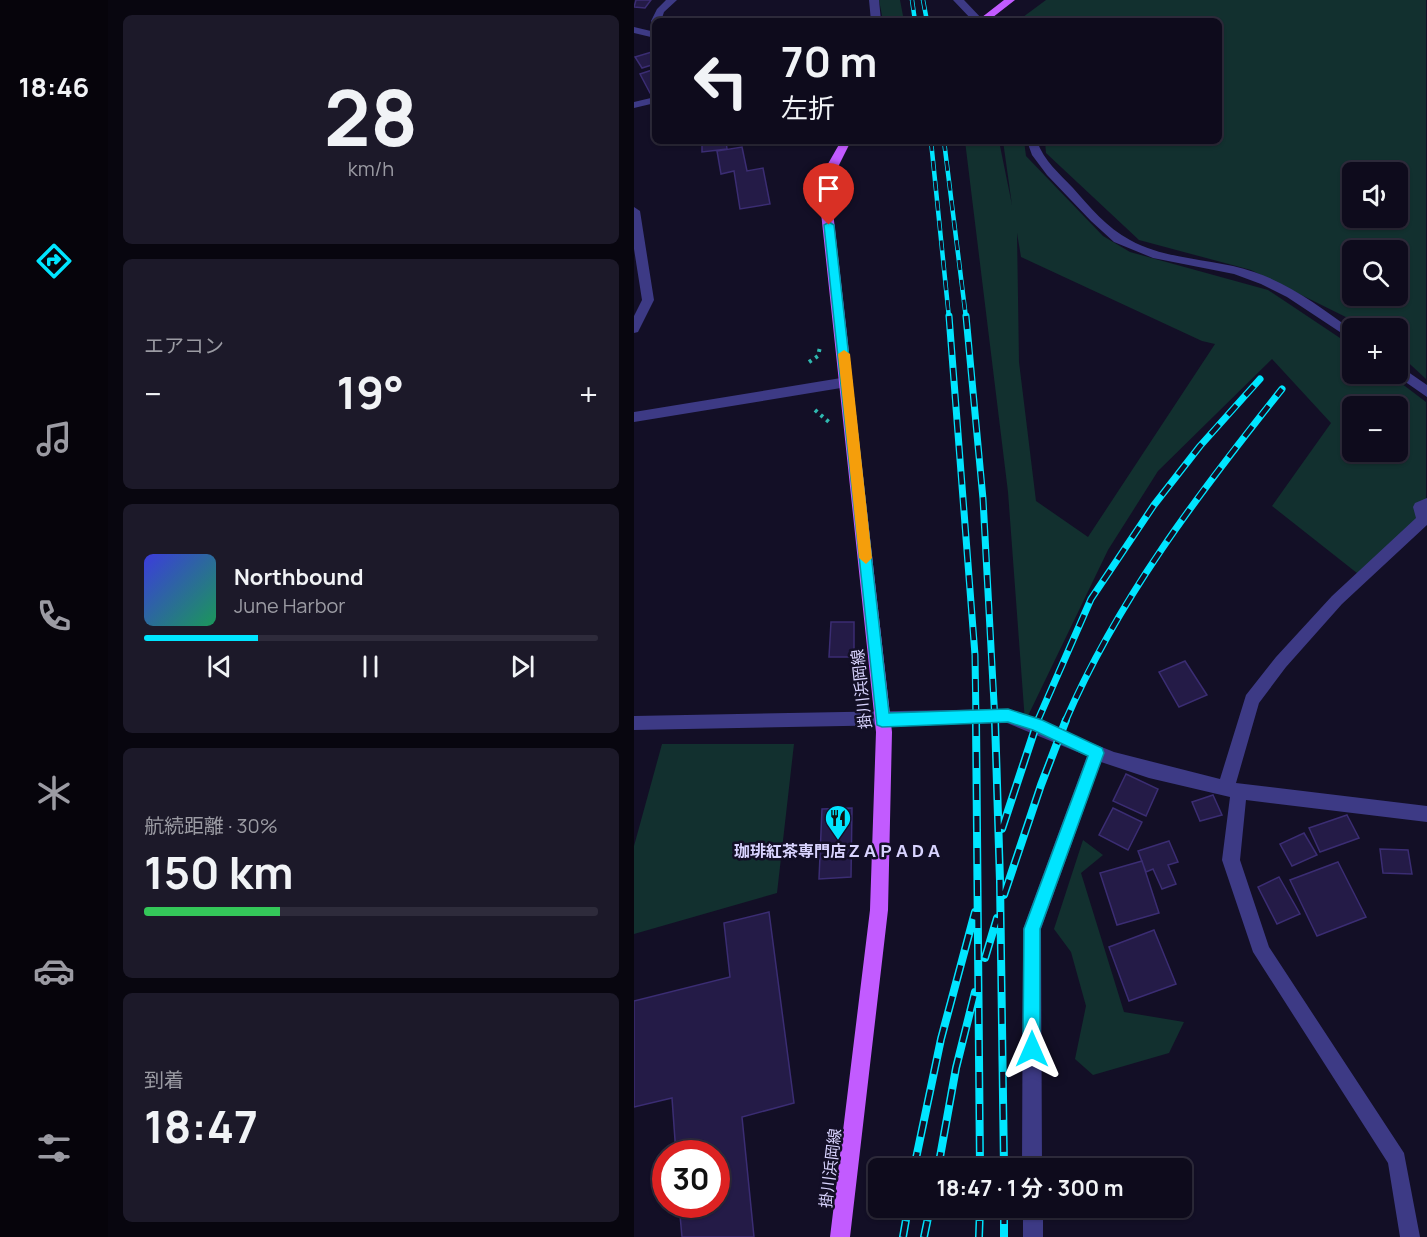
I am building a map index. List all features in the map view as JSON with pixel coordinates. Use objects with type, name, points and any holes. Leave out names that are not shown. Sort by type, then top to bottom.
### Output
[{"type":"main road","points":[[984,18],[1010,0]]},
{"type":"main road","name":"掛川浜岡線","points":[[840,1237],[879,910],[882,720],[826,203],[831,170],[844,144]]},
{"type":"street","points":[[657,18],[660,10],[672,0]]},
{"type":"street","points":[[874,0],[876,18]]},
{"type":"street","points":[[958,0],[977,18]]},
{"type":"street","points":[[634,30],[652,34]]},
{"type":"street","points":[[634,105],[652,101]]},
{"type":"street","points":[[1033,144],[1037,157],[1053,175],[1099,222],[1126,243],[1151,253],[1249,274],[1282,288],[1342,329]]},
{"type":"street","points":[[634,211],[648,300],[634,329]]},
{"type":"street","points":[[1408,378],[1426,392]]},
{"type":"street","points":[[634,417],[847,382]]},
{"type":"street","points":[[1410,1237],[1397,1160],[1262,952],[1231,860],[1233,790],[1252,700],[1281,662],[1337,600],[1423,520],[1420,507],[1426,504]]},
{"type":"street","points":[[634,723],[1008,716],[1036,725],[1096,753],[1154,772],[1233,790],[1426,814]]},
{"type":"street","points":[[1032,1158],[1032,929],[1096,753]]},
{"type":"street","points":[[1033,1218],[1033,1237]]},
{"type":"path","points":[[815,410],[830,422],[832,432]]},
{"type":"green space","points":[[879,0],[900,0],[903,18],[882,18]]},
{"type":"green space","points":[[1046,0],[1426,0],[1426,379],[1408,362],[1408,318],[1348,318],[1251,270],[1139,240],[1046,153],[1045,144],[1222,144],[1222,18],[1023,17]]},
{"type":"green space","points":[[965,144],[1000,144],[1012,205],[1003,144],[1024,144],[1026,156],[1103,236],[1130,252],[1268,290],[1342,339],[1342,384],[1402,384],[1426,402],[1426,506],[1414,528],[1362,577],[1272,506],[1331,423],[1272,359],[1158,471],[1108,550],[1025,722],[1008,492]],"holes":[[[1017,233],[1021,257],[1202,341],[1215,344],[1088,537],[1036,501],[1019,362]]]},
{"type":"green space","points":[[662,744],[794,744],[777,893],[634,934],[634,846]]},
{"type":"green space","points":[[1083,840],[1103,855],[1081,873],[1124,1012],[1184,1022],[1169,1053],[1093,1075],[1075,1059],[1086,1006],[1071,952],[1054,929]]},
{"type":"building","points":[[636,0],[651,0],[645,8],[634,7]]},
{"type":"building","points":[[652,52],[652,65],[642,68],[635,57]]},
{"type":"building","points":[[652,70],[652,93],[650,93],[640,74]]},
{"type":"building","points":[[702,144],[726,144],[727,149],[702,152]]},
{"type":"building","points":[[742,147],[747,171],[763,168],[770,204],[740,209],[734,171],[721,174],[717,151]]},
{"type":"building","points":[[831,622],[854,622],[854,657],[829,657]]},
{"type":"building","points":[[1185,661],[1207,695],[1179,707],[1159,672]]},
{"type":"building","points":[[1126,774],[1158,789],[1146,816],[1113,801]]},
{"type":"building","points":[[1213,795],[1222,815],[1200,821],[1192,802]]},
{"type":"building","points":[[852,808],[851,877],[819,879],[822,809]]},
{"type":"building","points":[[1113,808],[1142,822],[1128,850],[1099,835]]},
{"type":"building","points":[[1347,815],[1359,838],[1320,852],[1309,828]]},
{"type":"building","points":[[1304,833],[1317,855],[1292,866],[1280,844]]},
{"type":"building","points":[[1169,841],[1178,862],[1168,865],[1176,884],[1162,889],[1153,869],[1146,872],[1138,851]]},
{"type":"building","points":[[1380,849],[1408,850],[1412,874],[1383,873]]},
{"type":"building","points":[[1142,861],[1159,913],[1117,925],[1100,873]]},
{"type":"building","points":[[1338,862],[1366,917],[1317,936],[1290,880]]},
{"type":"building","points":[[1279,877],[1300,914],[1277,924],[1258,887]]},
{"type":"building","points":[[769,912],[794,1103],[742,1117],[754,1237],[682,1237],[680,1218],[730,1218],[730,1140],[675,1140],[672,1098],[634,1107],[634,1001],[730,977],[724,923]]},
{"type":"building","points":[[1154,930],[1176,984],[1129,1001],[1109,947]]},
{"type":"railway","points":[[912,0],[915,18]]},
{"type":"railway","points":[[923,0],[926,18]]},
{"type":"railway","points":[[931,144],[949,318]]},
{"type":"railway","points":[[944,144],[966,318]]},
{"type":"railway","points":[[949,316],[975,655],[976,722]]},
{"type":"railway","points":[[966,316],[983,499],[995,722]]},
{"type":"railway","points":[[1037,722],[1091,599],[1154,505],[1200,446],[1260,379]]},
{"type":"railway","points":[[1065,722],[1110,633],[1162,548],[1282,389]]},
{"type":"railway","points":[[976,720],[980,1158]]},
{"type":"railway","points":[[995,720],[1004,1158]]},
{"type":"railway","points":[[1002,829],[1038,720]]},
{"type":"railway","points":[[1004,895],[1041,785],[1066,720]]},
{"type":"railway","points":[[916,1158],[941,1039],[975,912]]},
{"type":"railway","points":[[985,958],[997,918]]},
{"type":"railway","points":[[940,1158],[956,1068],[975,992]]},
{"type":"railway","points":[[903,1237],[906,1218]]},
{"type":"railway","points":[[924,1237],[928,1218]]},
{"type":"railway","points":[[979,1237],[980,1218]]},
{"type":"railway","points":[[1004,1218],[1004,1237]]},
{"type":"slow traffic","points":[[844,354],[866,558]]},
{"type":"place","name":"珈琲紅茶専門店ＺＡＰＡＤＡ","points":[[838,841]]},
{"type":"route","points":[[829,225],[882,720],[1008,716],[1036,725],[1096,753],[1032,929],[1032,1049]]}]
